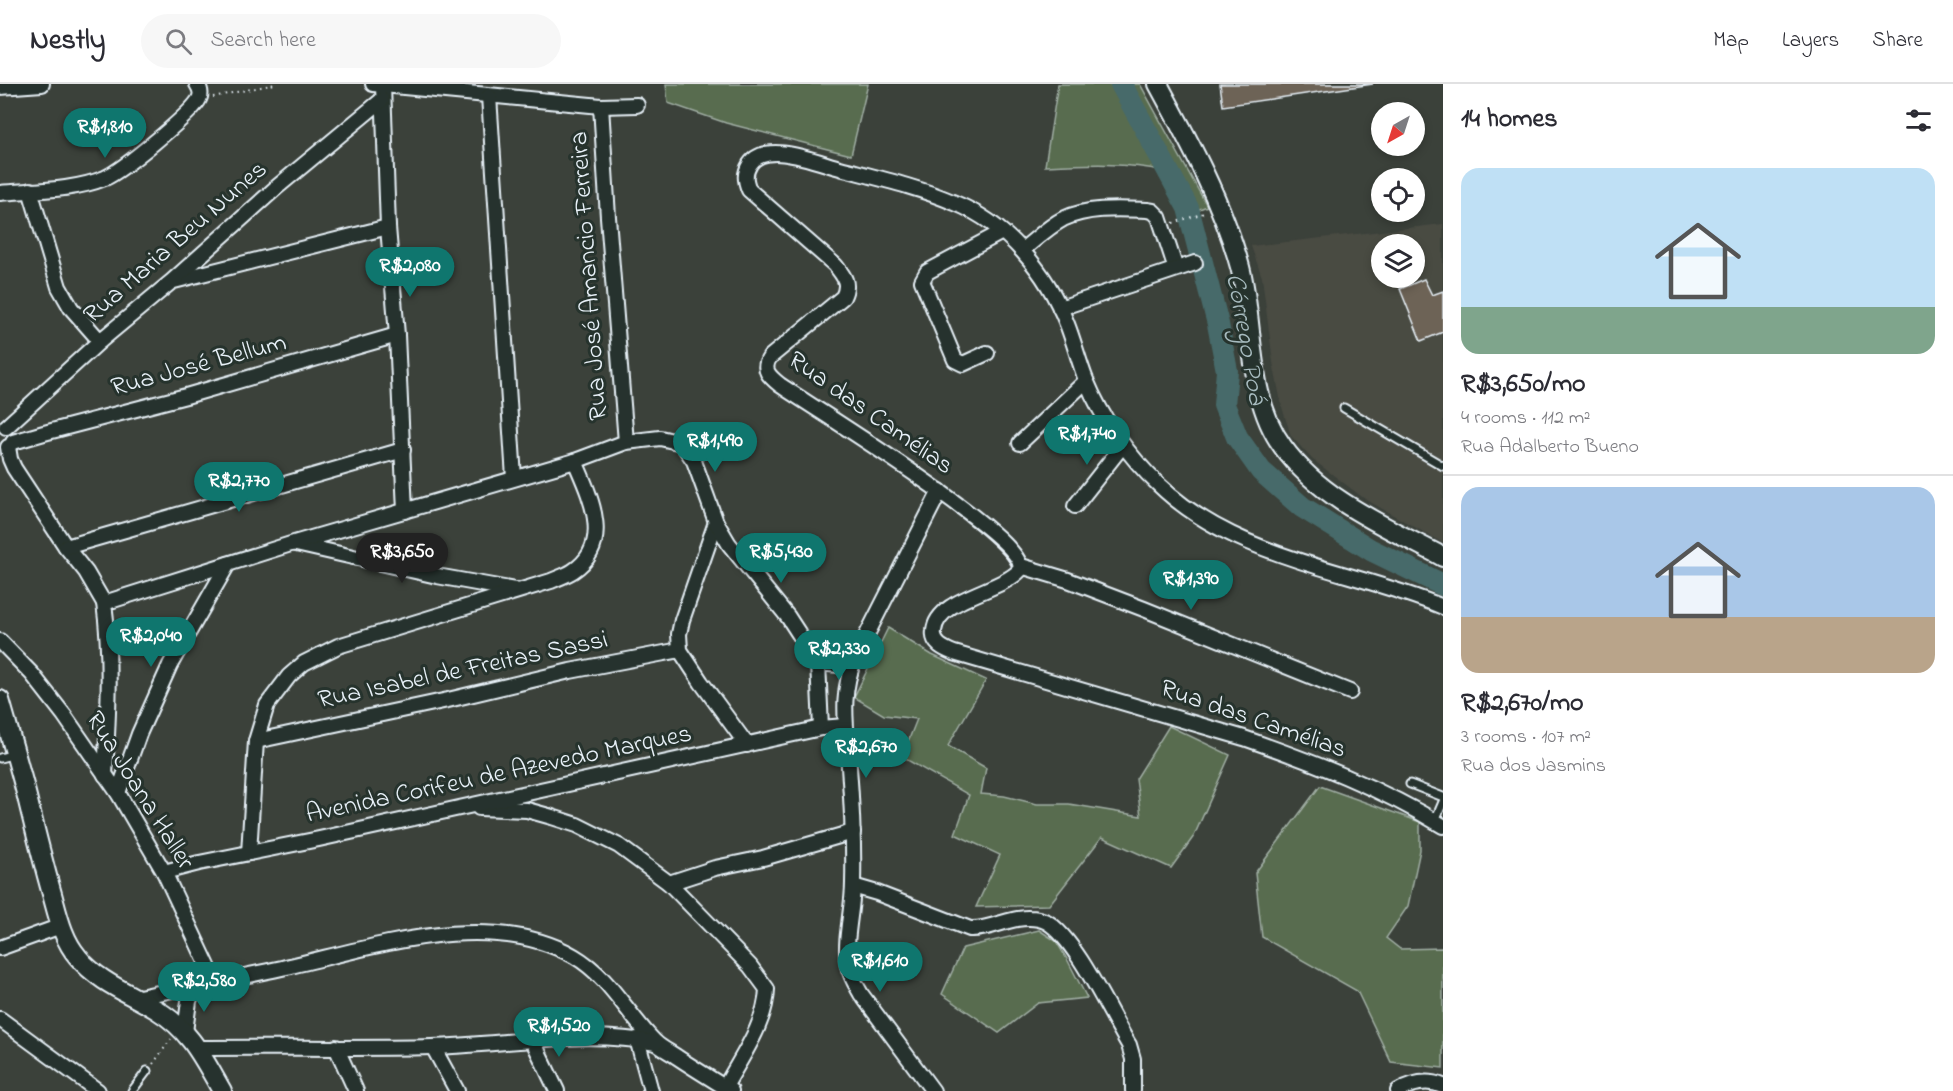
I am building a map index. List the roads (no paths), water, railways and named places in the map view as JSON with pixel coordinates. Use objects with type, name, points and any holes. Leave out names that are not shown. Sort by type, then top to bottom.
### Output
[{"type":"street","points":[[0,87],[42,84]]},
{"type":"street","points":[[0,192],[70,187],[106,177],[120,169],[169,129],[199,100],[201,92],[197,84]]},
{"type":"street","points":[[405,511],[398,335],[388,227],[382,100],[378,84],[601,106],[637,105]]},
{"type":"street","points":[[1158,84],[1187,137],[1231,238],[1245,289],[1262,404],[1269,423],[1282,446],[1303,472],[1329,493],[1443,557]]},
{"type":"street","points":[[489,96],[514,478]]},
{"type":"street","name":"Rua Maria Beu Nunes","points":[[3,427],[277,187],[382,100]]},
{"type":"street","name":"Rua José Amancio Ferreira","points":[[601,106],[626,442]]},
{"type":"street","name":"Rua das Camélias","points":[[1441,820],[1352,779],[1244,738],[954,653],[938,645],[933,635],[935,622],[943,612],[1009,579],[1020,570],[1021,566],[1010,547],[984,523],[940,491],[780,385],[767,373],[766,363],[770,357],[843,297],[847,284],[835,265],[749,190],[745,176],[751,164],[760,154],[776,152],[788,154],[911,188],[956,203],[981,216],[1022,250],[1044,278],[1060,308],[1086,381],[1106,419],[1123,445],[1159,486],[1223,531],[1259,548],[1443,607]]},
{"type":"street","points":[[30,190],[59,287],[70,308],[100,341]]},
{"type":"street","points":[[1022,250],[1054,225],[1077,214],[1095,210],[1147,210],[1159,216],[1176,269]]},
{"type":"street","points":[[171,282],[388,227]]},
{"type":"street","points":[[987,353],[963,364],[955,360],[922,281],[927,273],[1002,232]]},
{"type":"street","points":[[1060,308],[1195,263]]},
{"type":"street","name":"Rua José Bellum","points":[[7,445],[398,335]]},
{"type":"street","points":[[1020,443],[1086,381]]},
{"type":"street","points":[[3,427],[14,433],[7,445],[14,468],[66,547],[86,572],[104,603],[109,637],[109,704],[105,775]]},
{"type":"street","points":[[104,603],[294,543],[575,461],[626,442],[660,438],[682,443],[694,461],[716,522],[729,544],[788,617],[818,663],[821,729]]},
{"type":"street","points":[[1075,506],[1123,445]]},
{"type":"street","points":[[66,547],[403,450]]},
{"type":"street","points":[[249,853],[256,741],[267,705],[289,676],[304,663],[338,645],[551,581],[573,571],[590,552],[596,535],[597,522],[575,461]]},
{"type":"street","points":[[933,1091],[878,1019],[852,980],[848,966],[853,886],[853,832],[845,696],[855,658],[940,491]]},
{"type":"street","points":[[716,522],[682,620],[679,634],[680,650],[747,745]]},
{"type":"street","points":[[294,543],[437,576],[517,591]]},
{"type":"street","points":[[118,793],[139,734],[170,665],[228,564]]},
{"type":"street","points":[[1021,566],[1068,580],[1144,609],[1350,692]]},
{"type":"street","name":"Rua Joana Haller","points":[[0,641],[32,674],[64,715],[118,793],[164,872],[215,981]]},
{"type":"street","name":"Rua Isabel de Freitas Sassi","points":[[256,741],[570,671],[680,650]]},
{"type":"street","points":[[818,663],[839,665],[855,658]]},
{"type":"street","points":[[0,700],[8,756],[36,838],[61,926],[71,948],[83,963],[104,980],[153,1008],[182,1030],[198,1048],[222,1091]]},
{"type":"street","name":"Avenida Corifeu de Azevedo Marques","points":[[164,872],[821,729],[845,726]]},
{"type":"street","points":[[135,998],[404,941],[462,932],[501,933],[531,938],[553,945],[576,957],[595,971],[656,1043],[728,1089],[764,1010],[766,988],[750,966],[669,883],[619,846],[577,825],[527,810],[462,807]]},
{"type":"street","points":[[669,883],[715,868],[763,858],[853,832]]},
{"type":"street","points":[[853,886],[970,929],[981,929],[1022,918],[1041,920],[1053,927],[1073,950],[1129,1045],[1133,1059],[1133,1091]]},
{"type":"street","points":[[0,948],[61,926]]},
{"type":"street","points":[[182,1030],[195,987]]},
{"type":"street","points":[[153,1008],[167,991]]},
{"type":"street","points":[[0,1018],[98,1091]]},
{"type":"street","points":[[198,1048],[433,1047],[532,1039],[637,1039],[656,1043]]},
{"type":"street","points":[[532,1039],[557,1091]]},
{"type":"street","points":[[637,1039],[651,1091]]},
{"type":"street","points":[[336,1047],[356,1091]]},
{"type":"street","points":[[433,1047],[457,1091]]},
{"type":"street","points":[[1398,1091],[1412,1083],[1431,1082],[1443,1086]]},
{"type":"lane","points":[[1344,408],[1443,466]]},
{"type":"lane","points":[[1410,784],[1443,797]]},
{"type":"lane","points":[[1441,820],[1443,802]]},
{"type":"lane","points":[[132,1091],[147,1071]]},
{"type":"waterway","name":"Córrego Poá","points":[[1121,84],[1188,208],[1218,324],[1227,371],[1224,405],[1237,437],[1261,471],[1302,507],[1371,550],[1443,585]]}]
